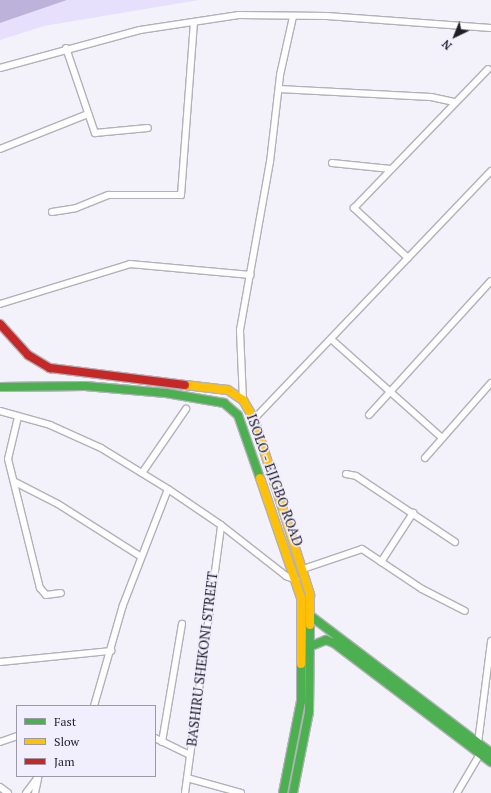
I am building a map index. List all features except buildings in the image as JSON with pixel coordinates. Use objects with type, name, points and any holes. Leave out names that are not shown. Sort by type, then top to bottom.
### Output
[{"type":"main road","name":"ISOLO - EJIGBO ROAD","points":[[0,324],[28,355],[60,370],[221,389],[242,400],[254,419],[303,569],[312,617],[308,714],[293,793]]},
{"type":"main road","points":[[57,386],[60,370]]},
{"type":"main road","name":"ISOLO - EJIGBO ROAD","points":[[0,387],[57,386],[166,393],[214,400],[232,408],[243,424],[297,580],[303,621],[301,701],[284,793]]},
{"type":"main road","points":[[312,617],[491,753]]},
{"type":"main road","points":[[311,646],[326,640],[334,643],[491,762]]},
{"type":"street","points":[[0,68],[66,48],[140,30],[239,15],[294,17],[327,16],[491,28]]},
{"type":"street","points":[[242,400],[240,330],[251,275],[279,89],[294,17]]},
{"type":"street","points":[[52,212],[76,208],[109,195],[181,196],[194,22]]},
{"type":"street","points":[[66,48],[95,134],[148,128]]},
{"type":"street","points":[[408,258],[354,208],[488,69]]},
{"type":"street","points":[[279,89],[431,97],[455,102]]},
{"type":"street","points":[[0,149],[88,114]]},
{"type":"street","points":[[332,163],[391,169]]},
{"type":"street","points":[[254,419],[491,171]]},
{"type":"street","points":[[0,304],[130,264],[251,275]]},
{"type":"street","points":[[369,415],[491,281]]},
{"type":"street","points":[[331,339],[391,390],[442,438]]},
{"type":"street","points":[[425,458],[491,384]]},
{"type":"street","points":[[142,473],[186,409]]},
{"type":"street","points":[[0,411],[71,433],[142,473],[221,525],[286,576],[297,580]]},
{"type":"street","points":[[18,417],[8,450],[40,588],[46,595],[61,593]]},
{"type":"street","points":[[346,474],[356,476],[455,542]]},
{"type":"street","points":[[15,482],[58,504],[140,556]]},
{"type":"street","points":[[95,705],[140,556],[168,489]]},
{"type":"street","points":[[381,562],[413,513]]},
{"type":"street","name":"BASHIRU SHEKONI STREET","points":[[185,793],[221,525]]},
{"type":"street","points":[[303,569],[356,549],[362,549],[381,562],[465,611]]},
{"type":"street","points":[[162,742],[182,624]]},
{"type":"street","points":[[478,743],[491,641]]},
{"type":"street","points":[[0,662],[111,651]]},
{"type":"street","points":[[0,742],[16,736]]},
{"type":"street","points":[[156,739],[190,755]]},
{"type":"street","points":[[457,793],[480,754]]},
{"type":"street","points":[[26,793],[38,777]]},
{"type":"street","points":[[35,793],[39,777]]},
{"type":"street","points":[[187,778],[241,793]]},
{"type":"street","points":[[0,787],[8,793]]},
{"type":"shaded area","points":[[0,0],[67,0],[0,23]]},
{"type":"shaded area","points":[[67,0],[199,0],[44,26],[0,40],[0,23]]},
{"type":"traffic: fast","points":[[0,387],[85,386],[166,393],[224,403],[238,415],[260,478]]},
{"type":"traffic: fast","points":[[312,617],[491,753]]},
{"type":"traffic: fast","points":[[293,793],[309,712],[310,625]]},
{"type":"traffic: fast","points":[[311,646],[326,640],[334,643],[491,762]]},
{"type":"traffic: fast","points":[[283,793],[301,701],[301,664]]},
{"type":"traffic: slow","points":[[185,385],[228,390],[243,400],[254,419],[310,595],[310,625]]},
{"type":"traffic: slow","points":[[260,478],[301,598],[301,664]]},
{"type":"traffic: jam","points":[[0,324],[28,355],[50,368],[185,385]]}]
